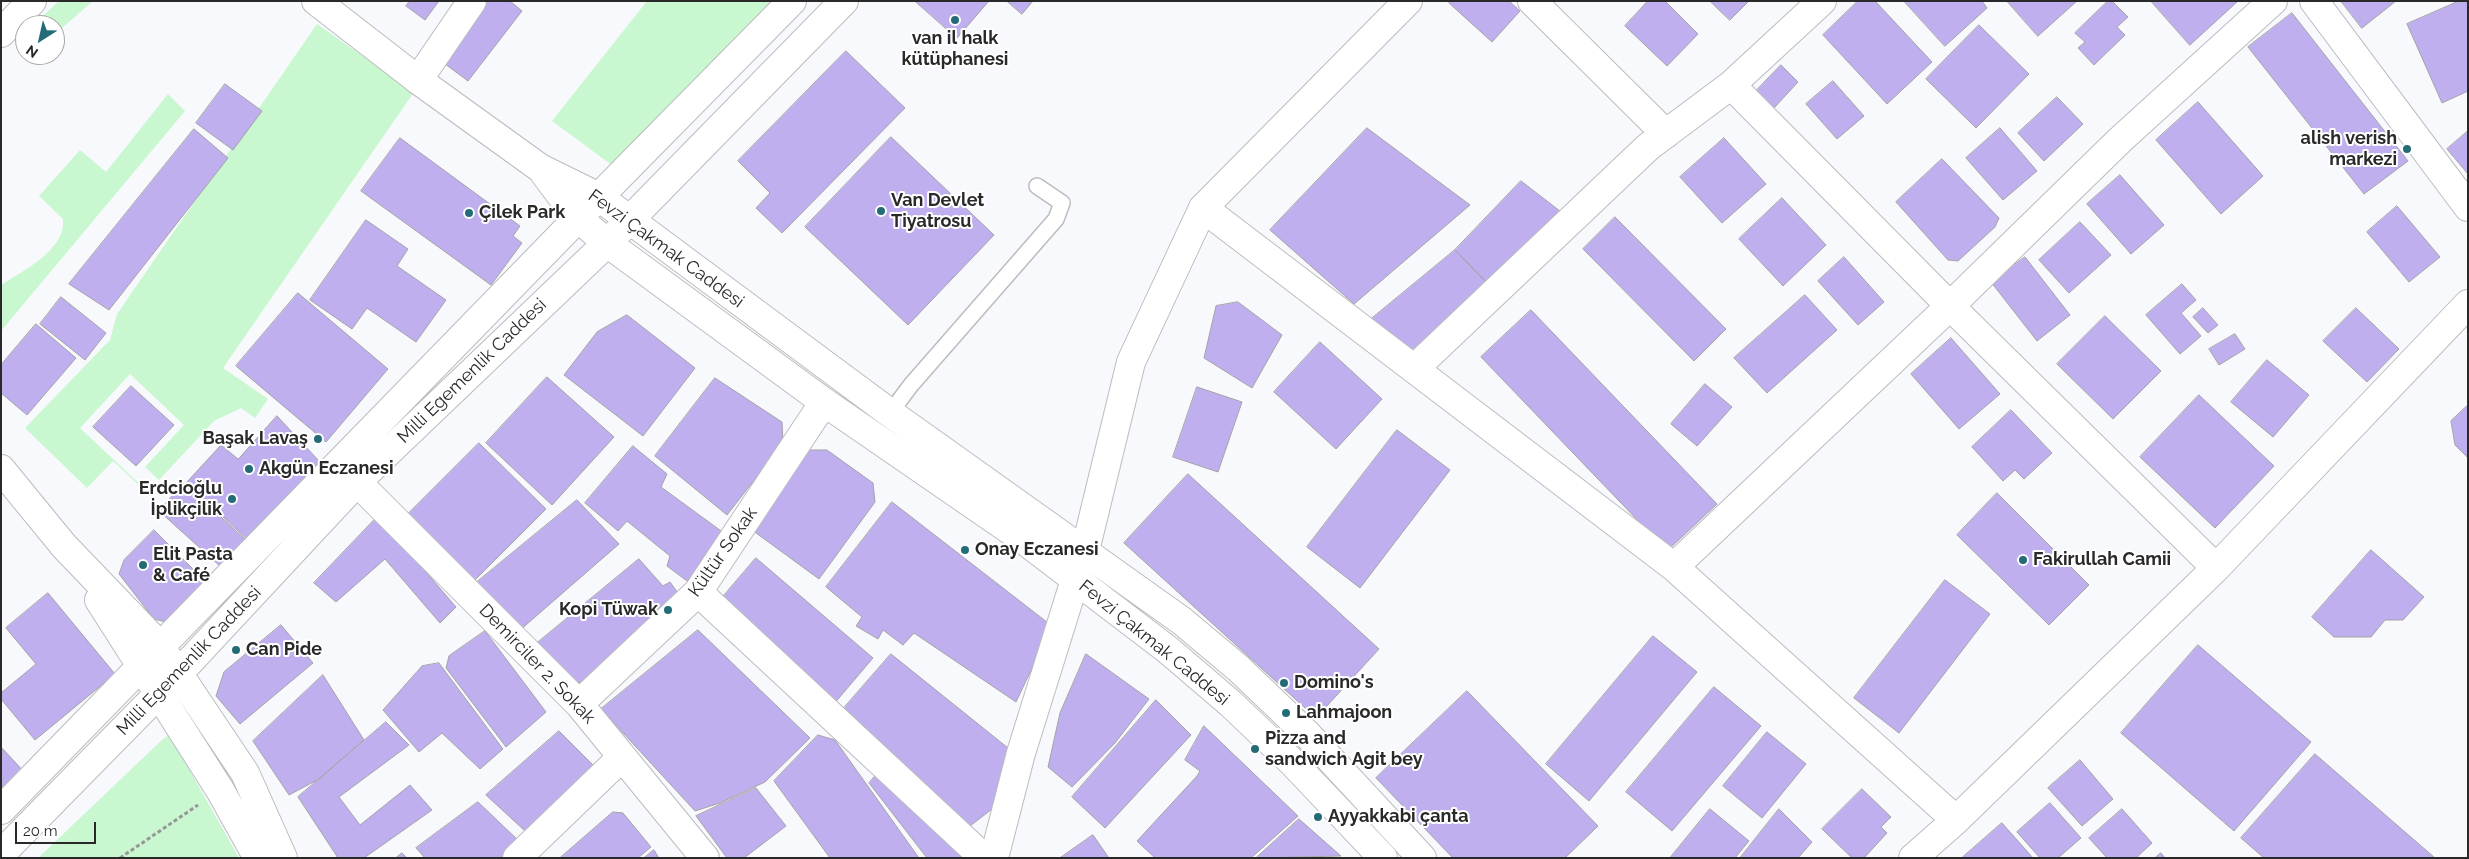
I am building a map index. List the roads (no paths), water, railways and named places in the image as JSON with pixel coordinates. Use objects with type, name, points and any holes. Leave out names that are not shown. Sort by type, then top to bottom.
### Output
[{"type":"street","points":[[1,33],[32,1]]},
{"type":"street","points":[[316,1],[418,80],[540,168]]},
{"type":"street","points":[[418,80],[472,1]]},
{"type":"street","name":"Milli Egemenlik Caddesi","points":[[1,810],[792,1]]},
{"type":"street","name":"Milli Egemenlik Caddesi","points":[[1,854],[169,683],[357,482],[607,243],[844,1]]},
{"type":"street","points":[[1085,552],[1131,362],[1203,208],[1408,1]]},
{"type":"street","points":[[1532,1],[1666,134]]},
{"type":"street","points":[[1414,369],[1648,147],[1731,85],[1822,1]]},
{"type":"street","points":[[1674,567],[1950,306],[2120,140],[2273,1]]},
{"type":"street","points":[[2314,1],[2468,207]]},
{"type":"street","points":[[1731,85],[1950,306],[2216,568]]},
{"type":"street","name":"Fevzi Çakmak Caddesi","points":[[540,168],[599,197],[890,413],[1182,621],[1238,668],[1306,733],[1422,858]]},
{"type":"street","name":"Fevzi Çakmak Caddesi","points":[[540,168],[578,218],[607,243],[824,402],[1020,537],[1168,650],[1230,703],[1293,763],[1383,858]]},
{"type":"street","points":[[1203,208],[1674,567],[1956,820]]},
{"type":"street","points":[[1913,858],[1956,820],[2216,568],[2468,304]]},
{"type":"street","name":"Kültür Sokak","points":[[579,704],[698,592],[824,402]]},
{"type":"street","points":[[1,469],[64,546],[160,646],[169,683],[220,790],[258,858]]},
{"type":"street","name":"Demirciler 2. Sokak","points":[[357,482],[579,704],[705,858]]},
{"type":"street","points":[[64,546],[141,665],[169,683],[245,774],[283,858]]},
{"type":"street","points":[[994,858],[1021,753],[1075,580]]},
{"type":"street","points":[[698,592],[984,858]]},
{"type":"street","points":[[517,858],[622,758]]},
{"type":"lane","points":[[890,413],[911,385],[1056,219],[1062,202],[1037,186]]},
{"type":"place","name":"van il halk kütüphanesi","points":[[955,20]]},
{"type":"place","name":"alish verish markezi","points":[[2407,149]]},
{"type":"place","name":"Van Devlet Tiyatrosu","points":[[881,211]]},
{"type":"place","name":"Çilek Park","points":[[469,213]]},
{"type":"place","name":"Başak Lavaş","points":[[318,439]]},
{"type":"place","name":"Akgün Eczanesi","points":[[249,469]]},
{"type":"place","name":"Erdcioğlu İplikçilik","points":[[232,499]]},
{"type":"place","name":"Onay Eczanesi","points":[[965,550]]},
{"type":"place","name":"Fakirullah Camii","points":[[2023,560]]},
{"type":"place","name":"Elit Pasta & Café","points":[[143,565]]},
{"type":"place","name":"Kopi Tüwak","points":[[668,610]]},
{"type":"place","name":"Can Pide","points":[[236,650]]},
{"type":"place","name":"Domino's","points":[[1284,683]]},
{"type":"place","name":"Lahmajoon","points":[[1286,713]]},
{"type":"place","name":"Pizza and sandwich Agit bey","points":[[1255,749]]},
{"type":"place","name":"Ayyakkabi çanta","points":[[1318,817]]}]
